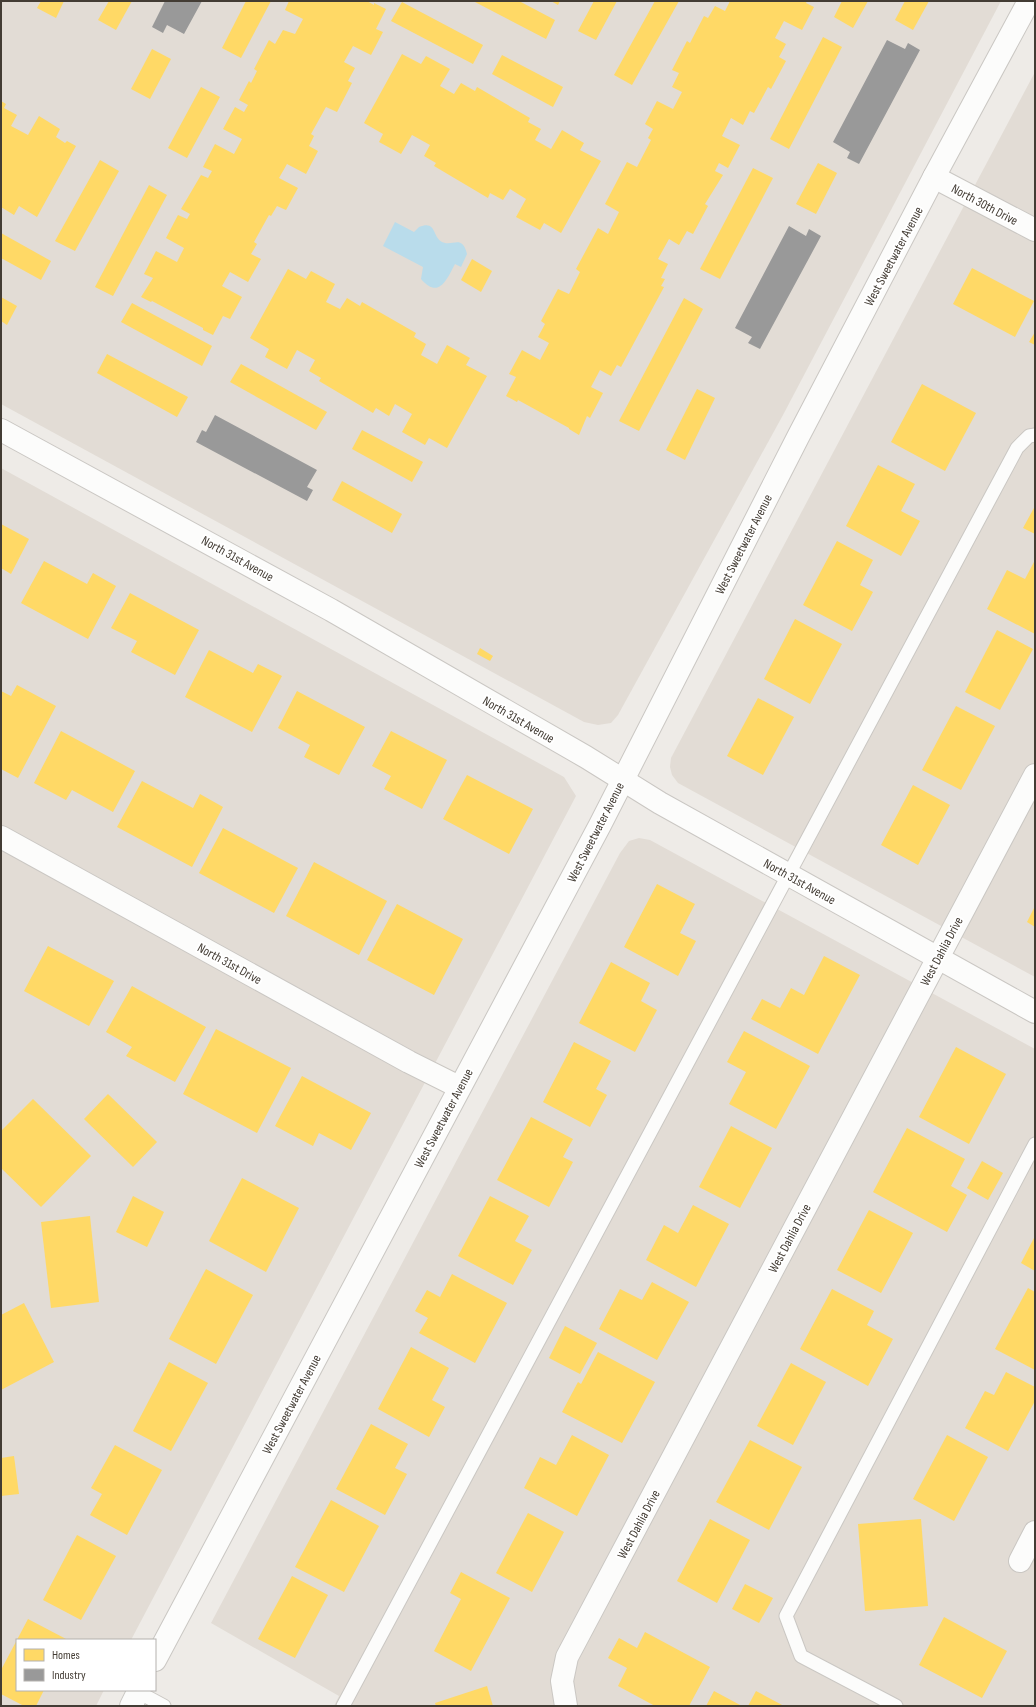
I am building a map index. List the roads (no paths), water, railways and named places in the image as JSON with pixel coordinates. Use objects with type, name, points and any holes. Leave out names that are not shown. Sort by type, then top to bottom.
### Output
[{"type":"street","name":"West Sweetwater Avenue","points":[[156,1658],[459,1087],[600,825],[795,444],[934,177],[1029,1]]},
{"type":"street","name":"North 30th Drive","points":[[934,177],[1035,230]]},
{"type":"street","name":"North 31st Avenue","points":[[1,430],[331,610],[586,757],[622,780],[1035,1012]]},
{"type":"street","name":"West Dahlia Drive","points":[[566,1706],[562,1681],[567,1657],[1035,775]]},
{"type":"street","name":"North 31st Drive","points":[[1,837],[409,1062],[459,1087]]},
{"type":"street","points":[[1020,1561],[1035,1532]]},
{"type":"lane","points":[[343,1706],[1017,448],[1029,436],[1035,435]]},
{"type":"lane","points":[[896,1706],[801,1656],[786,1616],[1035,1144]]},
{"type":"lane","points":[[136,1696],[164,1706]]},
{"type":"water","points":[[395,222],[414,232],[419,227],[425,225],[429,226],[432,227],[439,240],[442,242],[457,242],[463,244],[467,254],[461,267],[455,264],[449,276],[442,285],[433,288],[427,285],[421,279],[423,267],[383,246]]}]
